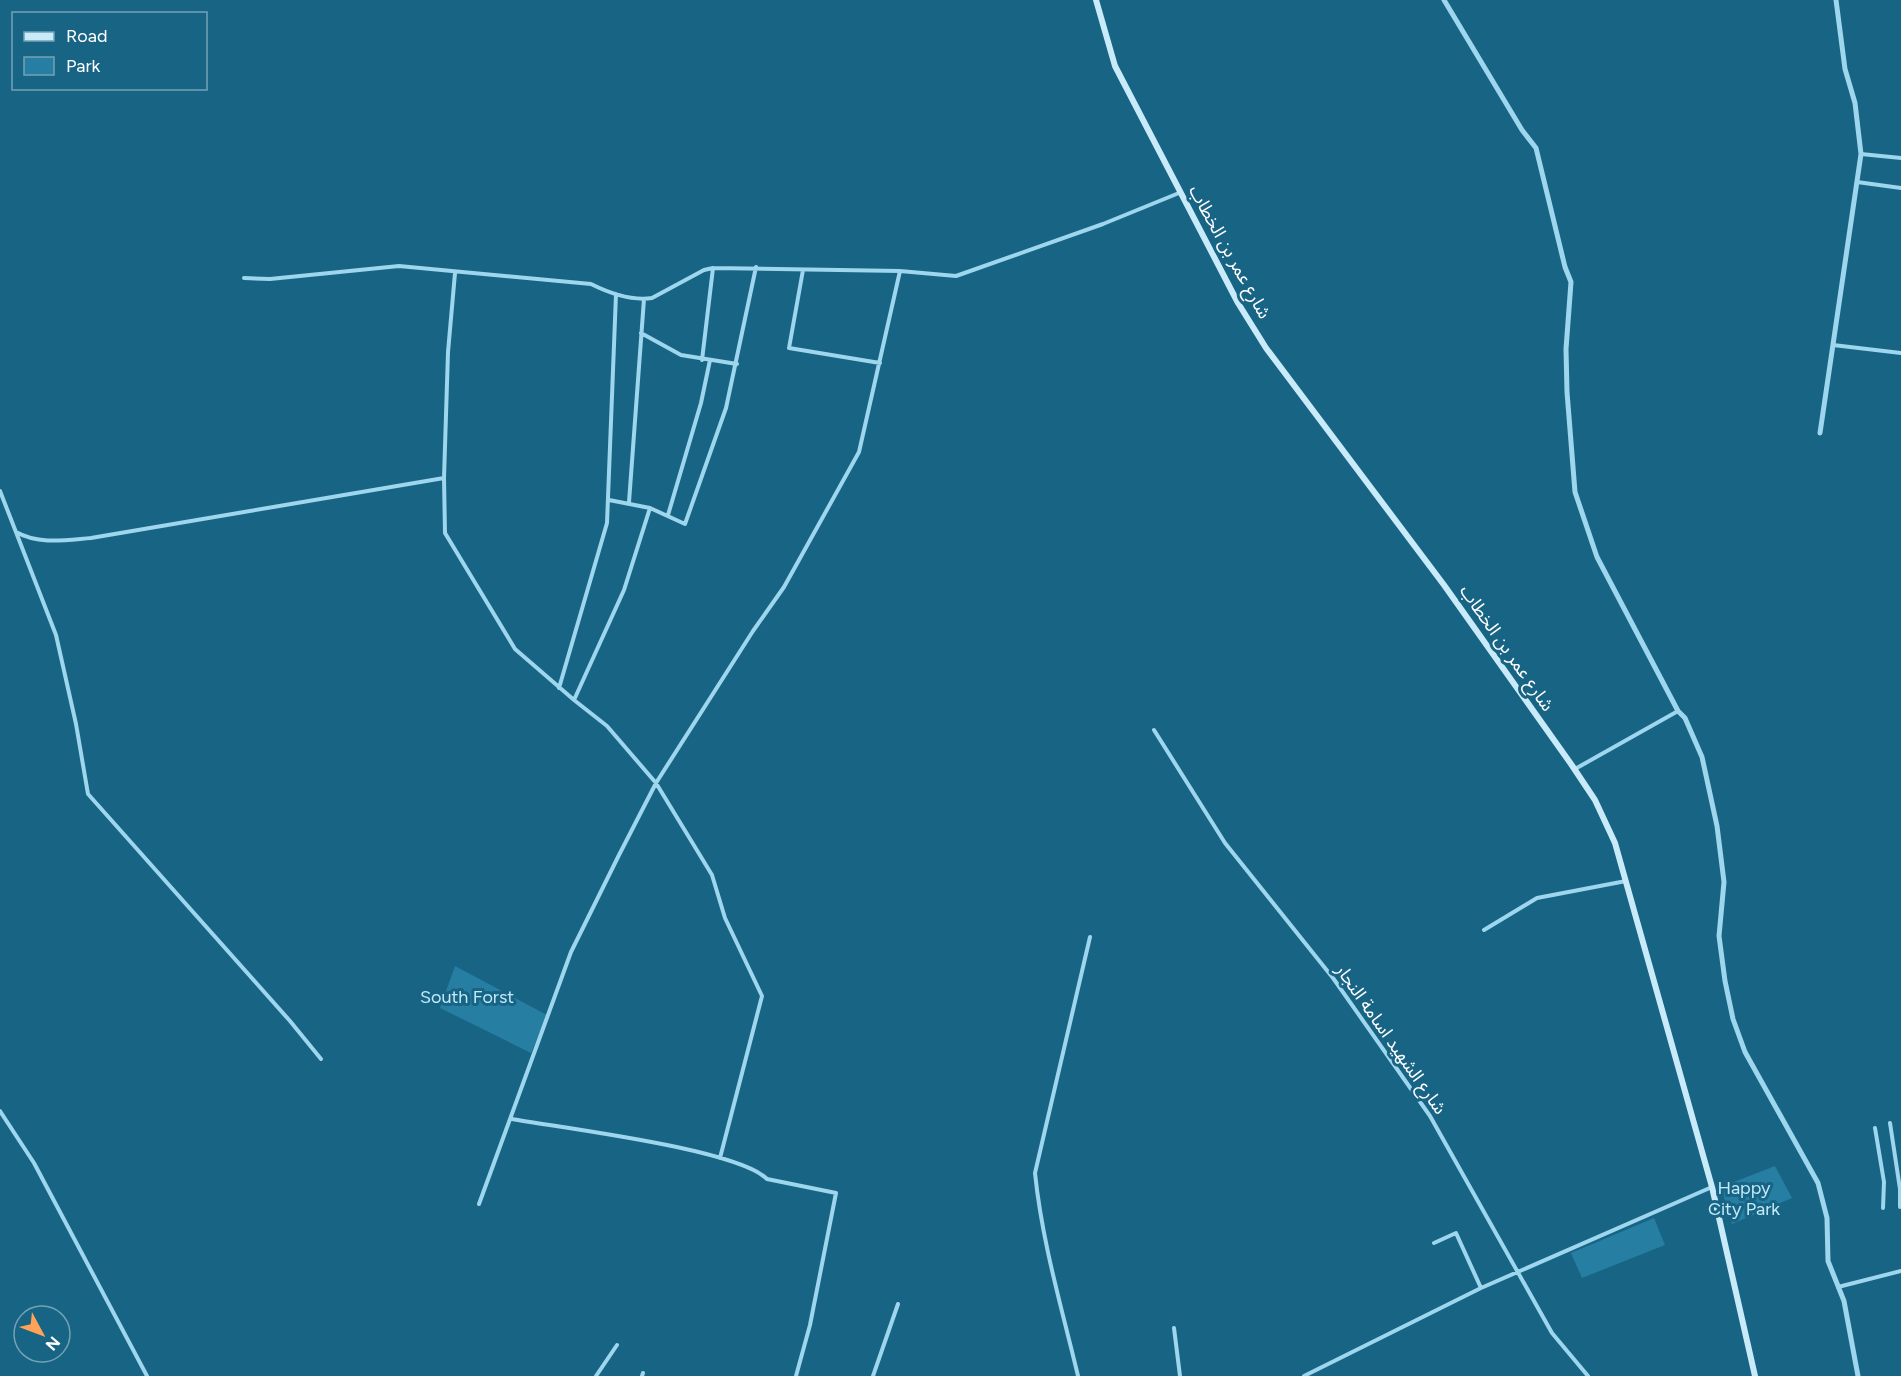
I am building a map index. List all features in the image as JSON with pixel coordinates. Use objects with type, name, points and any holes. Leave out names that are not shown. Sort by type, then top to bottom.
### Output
[{"type":"main road","name":"شارع عمر بن الخطاب","points":[[1096,0],[1116,66],[1179,193],[1238,303],[1266,348],[1444,585],[1575,769],[1603,815],[1626,881],[1712,1187],[1755,1376]]},
{"type":"street","points":[[1444,0],[1522,130],[1536,148],[1565,267],[1571,282],[1566,349],[1575,492],[1597,557],[1678,711],[1685,718],[1702,758],[1717,826],[1724,882],[1719,936],[1733,1018],[1744,1052],[1818,1183],[1827,1218],[1828,1261],[1844,1301],[1858,1376]]},
{"type":"street","points":[[1820,433],[1862,154],[1855,103],[1845,69],[1836,0]]},
{"type":"street","points":[[1862,154],[1901,158]]},
{"type":"street","points":[[1857,182],[1901,188]]},
{"type":"street","points":[[244,278],[270,279],[399,266],[591,284],[616,294],[644,299],[652,298],[704,270],[713,268],[900,271],[956,276],[1103,224],[1179,193]]},
{"type":"street","points":[[609,500],[629,502],[650,508],[685,524],[723,418],[737,364],[756,267]]},
{"type":"street","points":[[702,360],[713,268]]},
{"type":"street","points":[[803,270],[789,348],[880,363]]},
{"type":"street","points":[[479,1204],[512,1119],[571,952],[656,783],[753,631],[784,587],[859,452],[900,271]]},
{"type":"street","points":[[455,273],[448,337],[444,478],[445,533],[515,649],[559,688],[608,726],[656,783],[712,875],[725,918],[762,996],[720,1158]]},
{"type":"street","points":[[559,688],[607,523],[616,294]]},
{"type":"street","points":[[629,502],[644,299]]},
{"type":"street","points":[[641,333],[681,355],[737,364]]},
{"type":"street","points":[[1833,345],[1901,352]]},
{"type":"street","points":[[668,515],[701,403],[710,360]]},
{"type":"street","points":[[16,532],[26,537],[53,541],[91,538],[444,478]]},
{"type":"street","points":[[0,491],[56,635],[76,724],[88,794],[290,1021],[321,1059]]},
{"type":"street","points":[[574,700],[624,590],[650,508]]},
{"type":"street","points":[[1575,769],[1678,711]]},
{"type":"street","name":"شارع الشهيد اسامة النجار","points":[[1154,730],[1225,843],[1333,978],[1430,1116],[1516,1273],[1552,1333],[1588,1376]]},
{"type":"street","points":[[1484,930],[1536,898],[1626,881]]},
{"type":"street","points":[[1078,1376],[1054,1279],[1038,1203],[1035,1173],[1036,1155],[1059,1071],[1090,937]]},
{"type":"street","points":[[0,1111],[34,1163],[147,1376]]},
{"type":"street","points":[[512,1119],[624,1137],[720,1158],[759,1171],[767,1179],[836,1193],[810,1325],[796,1376]]},
{"type":"street","points":[[1890,1123],[1900,1189],[1900,1207]]},
{"type":"street","points":[[1875,1128],[1884,1182],[1883,1208]]},
{"type":"street","points":[[1304,1376],[1481,1287],[1712,1187]]},
{"type":"street","points":[[1434,1243],[1456,1233],[1481,1287]]},
{"type":"street","points":[[1838,1287],[1901,1271]]},
{"type":"street","points":[[873,1376],[898,1304]]},
{"type":"street","points":[[1174,1328],[1180,1376]]},
{"type":"street","points":[[596,1376],[617,1345]]},
{"type":"green space","name":"South Forst","points":[[455,966],[547,1015],[531,1053],[440,1008]]},
{"type":"green space","name":"Happy City Park","points":[[1775,1166],[1792,1198],[1732,1224],[1721,1187]]},
{"type":"green space","points":[[1654,1218],[1665,1245],[1582,1278],[1571,1253]]}]
